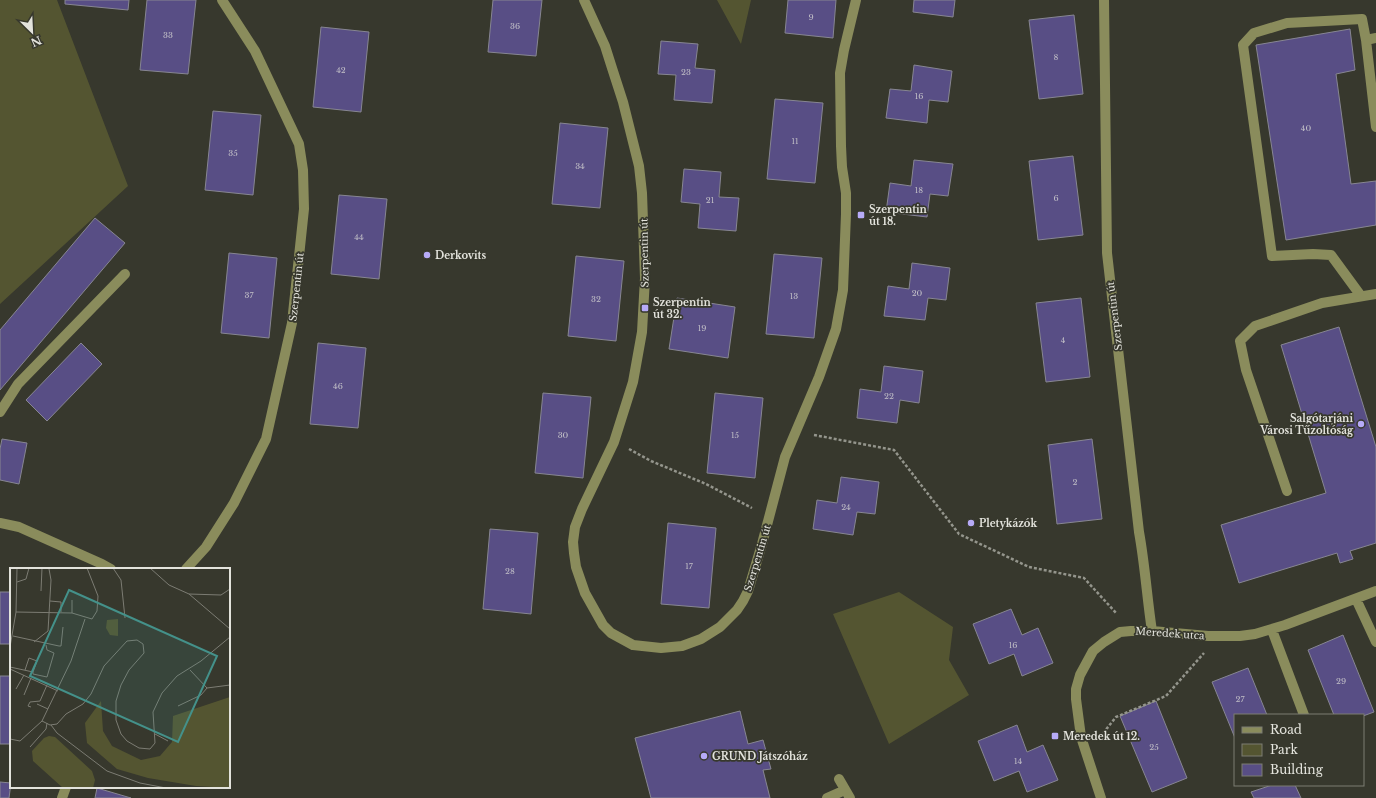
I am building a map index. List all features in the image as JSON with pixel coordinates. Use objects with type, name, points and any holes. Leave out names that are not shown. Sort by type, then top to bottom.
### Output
[{"type":"street","name":"Szerpentin út","points":[[187,568],[206,546],[234,503],[266,439],[292,323],[304,209],[303,170],[299,144],[255,51],[222,0]]},
{"type":"street","name":"Szerpentin út","points":[[584,0],[605,46],[623,102],[639,166],[645,242],[645,278],[642,332],[633,382],[614,442],[575,527],[573,542],[576,567],[589,600],[603,626],[611,633],[621,640],[633,645],[672,648],[696,641],[720,627],[737,610],[748,592],[770,518],[781,470],[817,383],[836,328],[841,307],[846,214],[846,193],[840,146],[840,73],[856,0]]},
{"type":"street","name":"Szerpentin út","points":[[1104,0],[1107,253],[1139,532],[1145,564],[1145,578],[1152,631]]},
{"type":"street","points":[[1361,296],[1331,255],[1314,254],[1272,256],[1243,45],[1254,33],[1287,23],[1362,19],[1366,40],[1376,127]]},
{"type":"street","points":[[1366,40],[1376,38]]},
{"type":"street","points":[[0,412],[18,384],[125,274]]},
{"type":"street","points":[[1287,491],[1246,370],[1240,341],[1255,326],[1322,303],[1376,294]]},
{"type":"street","points":[[0,523],[19,527],[109,568]]},
{"type":"street","name":"Meredek utca","points":[[1101,798],[1081,737],[1076,699],[1080,675],[1093,651],[1115,634],[1131,631],[1152,631],[1216,636],[1240,636],[1272,630],[1376,591]]},
{"type":"street","points":[[1356,599],[1376,642]]},
{"type":"street","points":[[1272,630],[1304,714]]},
{"type":"street","points":[[827,798],[848,794],[839,779]]},
{"type":"street","points":[[62,798],[66,788]]},
{"type":"path","points":[[796,432],[894,450],[959,534],[1028,567],[1084,578],[1131,631]]},
{"type":"path","points":[[614,442],[651,461],[706,484],[770,518]]},
{"type":"path","points":[[1086,755],[1116,717],[1166,696],[1201,658],[1216,636]]},
{"type":"green space","points":[[0,0],[57,0],[128,186],[0,304]]},
{"type":"green space","points":[[717,0],[751,0],[741,44]]},
{"type":"green space","points":[[899,592],[953,627],[949,660],[969,695],[889,744],[833,614]]},
{"type":"building","points":[[65,0],[129,0],[128,10],[65,4]]},
{"type":"building","points":[[147,0],[196,0],[188,74],[140,70]]},
{"type":"building","points":[[493,0],[542,0],[536,56],[488,52]]},
{"type":"building","points":[[788,0],[836,0],[833,38],[785,33]]},
{"type":"building","points":[[914,0],[955,0],[953,17],[913,12]]},
{"type":"building","points":[[1074,15],[1083,94],[1039,99],[1029,20]]},
{"type":"building","points":[[321,27],[369,32],[361,112],[313,107]]},
{"type":"building","points":[[1350,29],[1355,70],[1336,74],[1351,184],[1376,181],[1376,225],[1286,240],[1256,45]]},
{"type":"building","points":[[661,41],[698,44],[695,68],[715,70],[712,103],[674,100],[676,75],[658,74]]},
{"type":"building","points":[[914,65],[952,71],[948,102],[929,100],[927,123],[886,118],[890,89],[911,91]]},
{"type":"building","points":[[775,99],[823,103],[815,183],[767,179]]},
{"type":"building","points":[[213,111],[261,115],[253,195],[205,190]]},
{"type":"building","points":[[560,123],[608,128],[600,208],[552,204]]},
{"type":"building","points":[[1073,156],[1083,235],[1038,240],[1029,161]]},
{"type":"building","points":[[914,160],[953,164],[948,196],[930,194],[927,217],[886,212],[890,183],[911,186]]},
{"type":"building","points":[[684,169],[721,172],[719,197],[739,198],[736,231],[698,228],[700,204],[681,202]]},
{"type":"building","points":[[339,195],[387,199],[379,279],[331,274]]},
{"type":"building","points":[[95,218],[125,243],[0,390],[0,330]]},
{"type":"building","points":[[229,253],[277,258],[269,338],[221,333]]},
{"type":"building","points":[[774,254],[822,258],[814,338],[766,334]]},
{"type":"building","points":[[576,256],[624,261],[616,341],[568,336]]},
{"type":"building","points":[[912,263],[950,268],[946,300],[928,298],[925,320],[884,316],[888,286],[909,289]]},
{"type":"building","points":[[677,298],[735,307],[728,358],[669,349]]},
{"type":"building","points":[[1081,298],[1090,377],[1046,382],[1036,303]]},
{"type":"building","points":[[1339,327],[1376,447],[1376,543],[1350,551],[1353,559],[1340,563],[1337,553],[1239,583],[1221,525],[1326,493],[1281,345]]},
{"type":"building","points":[[81,343],[102,364],[47,421],[26,400]]},
{"type":"building","points":[[318,343],[366,348],[358,428],[310,424]]},
{"type":"building","points":[[884,366],[923,371],[919,403],[900,400],[897,423],[857,418],[860,389],[881,392]]},
{"type":"building","points":[[543,393],[591,397],[583,478],[535,473]]},
{"type":"building","points":[[715,393],[763,398],[755,478],[707,473]]},
{"type":"building","points":[[2,439],[27,443],[19,484],[0,480],[0,449]]},
{"type":"building","points":[[1092,439],[1102,519],[1057,524],[1048,445]]},
{"type":"building","points":[[841,477],[879,482],[875,514],[857,512],[853,535],[813,529],[817,500],[837,503]]},
{"type":"building","points":[[668,523],[716,528],[709,608],[661,604]]},
{"type":"building","points":[[490,529],[538,533],[531,614],[483,609]]},
{"type":"building","points":[[0,592],[10,592],[10,644],[0,644]]},
{"type":"building","points":[[1011,609],[1022,635],[1038,628],[1053,663],[1022,676],[1014,654],[989,664],[973,624]]},
{"type":"building","points":[[1343,635],[1374,712],[1364,716],[1364,714],[1334,714],[1308,650]]},
{"type":"building","points":[[1248,668],[1267,714],[1234,714],[1234,736],[1212,682]]},
{"type":"building","points":[[0,676],[10,676],[10,744],[0,744]]},
{"type":"building","points":[[1156,701],[1187,778],[1152,792],[1120,716]]},
{"type":"building","name":"GRUND Játszóház","points":[[740,711],[748,744],[763,740],[771,769],[763,770],[770,798],[651,798],[635,738]]},
{"type":"building","points":[[1017,725],[1027,752],[1043,745],[1058,780],[1027,792],[1019,771],[994,781],[978,741]]},
{"type":"building","points":[[0,782],[10,783],[9,798],[0,798]]},
{"type":"building","points":[[1269,786],[1295,786],[1301,798],[1254,798],[1251,792]]},
{"type":"building","points":[[97,788],[131,798],[95,798]]},
{"type":"place","name":"Szerpentin út 18.","points":[[861,215]]},
{"type":"place","name":"Derkovits","points":[[427,255]]},
{"type":"place","name":"Szerpentin út 32.","points":[[645,308]]},
{"type":"place","name":"Salgótarjáni Városi Tűzoltóság","points":[[1361,424]]},
{"type":"place","name":"Pletykázók","points":[[971,523]]},
{"type":"place","name":"Meredek út 12.","points":[[1055,736]]},
{"type":"place","name":"GRUND Játszóház","points":[[704,756]]}]
